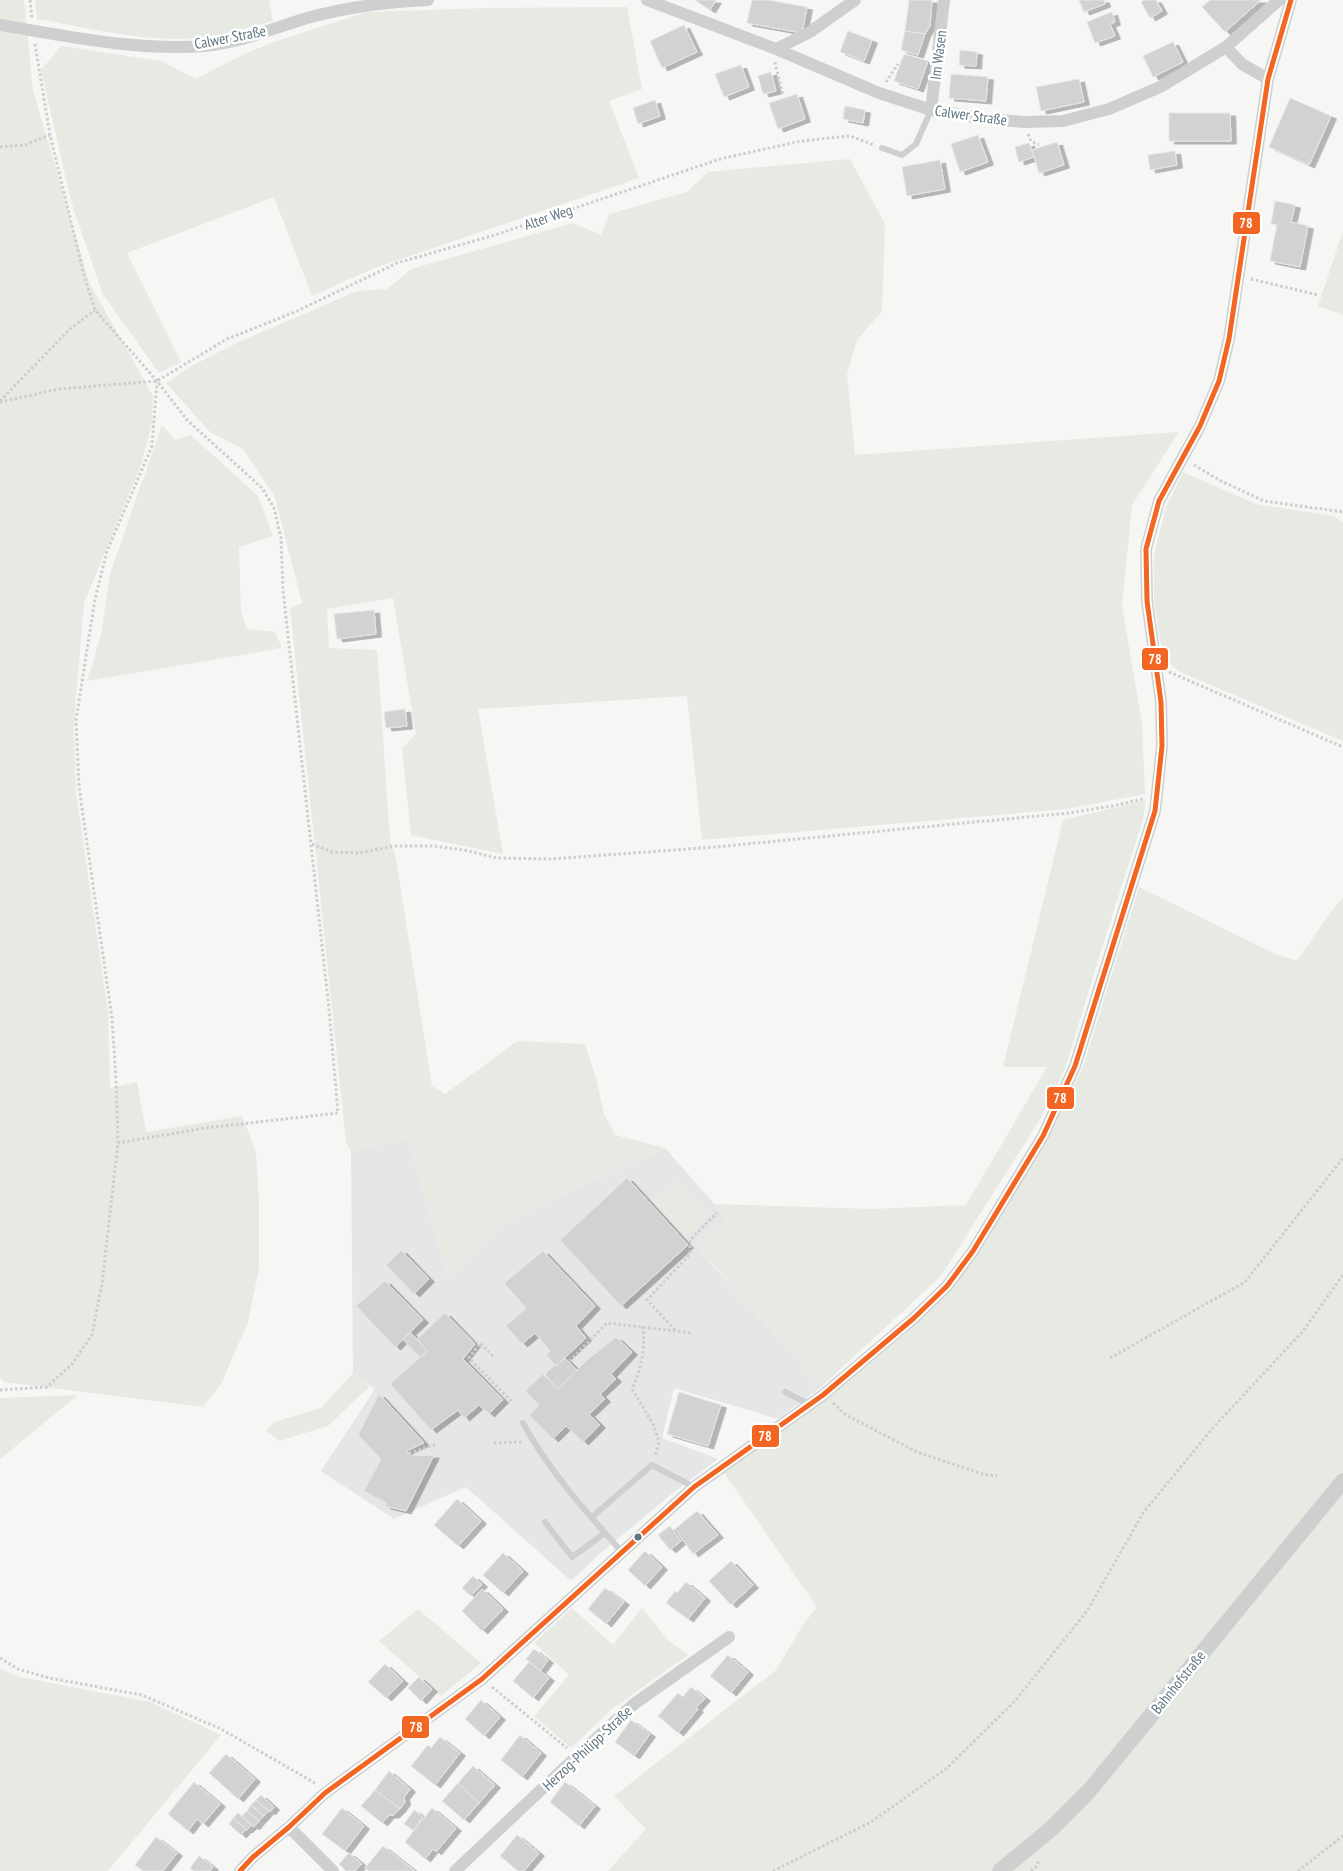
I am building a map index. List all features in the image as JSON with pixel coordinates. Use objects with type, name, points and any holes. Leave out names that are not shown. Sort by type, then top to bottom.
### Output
[{"type":"street","name":"Calwer Straße","points":[[0,25],[117,44],[206,46],[243,38],[309,18],[358,6],[428,0]]},
{"type":"street","name":"Calwer Straße","points":[[647,0],[776,48],[879,93],[931,110],[986,119],[1024,122],[1063,121],[1109,109],[1160,87],[1226,47],[1279,0]]},
{"type":"street","points":[[776,48],[810,32],[855,0]]},
{"type":"street","name":"Im Wasen","points":[[931,110],[944,0]]},
{"type":"street","points":[[240,1871],[253,1857],[325,1793],[482,1679],[694,1487],[810,1405],[914,1318],[947,1286],[973,1251],[1043,1136],[1075,1066],[1154,811],[1162,746],[1161,702],[1147,601],[1146,549],[1159,501],[1200,426],[1219,381],[1229,339],[1268,80],[1291,0]]},
{"type":"street","points":[[1226,47],[1242,64],[1268,80]]},
{"type":"street","name":"Bahnhofstraße","points":[[1000,1871],[1051,1829],[1089,1791],[1343,1482]]},
{"type":"street","name":"Herzog-Philipp-Straße","points":[[455,1871],[634,1704],[729,1636]]},
{"type":"street","points":[[289,1827],[333,1871]]},
{"type":"lane","points":[[882,148],[902,155],[916,144],[931,110]]},
{"type":"lane","points":[[785,1392],[810,1405]]},
{"type":"lane","points":[[523,1423],[533,1442],[592,1518],[622,1552]]},
{"type":"lane","points":[[592,1518],[652,1465],[694,1487]]},
{"type":"lane","points":[[545,1522],[572,1557],[605,1533]]},
{"type":"path","points":[[30,0],[32,30],[50,135],[84,275],[95,310],[157,381],[187,420],[262,488],[274,508],[281,538],[283,590],[330,1009],[338,1114],[205,1128],[118,1143]]},
{"type":"path","points":[[776,48],[775,67],[783,96]]},
{"type":"path","points":[[879,93],[898,64]]},
{"type":"path","points":[[0,147],[25,144],[50,135]]},
{"type":"path","name":"Alter Weg","points":[[157,381],[227,339],[295,312],[397,264],[498,234],[720,159],[801,141],[850,136],[882,148]]},
{"type":"path","points":[[1268,283],[1318,295]]},
{"type":"path","points":[[0,402],[69,330],[95,310]]},
{"type":"path","points":[[0,402],[59,389],[157,381]]},
{"type":"path","points":[[0,1390],[46,1388],[72,1364],[92,1335],[102,1284],[118,1143],[112,1018],[80,787],[76,720],[95,599],[107,551],[152,446],[157,381]]},
{"type":"path","points":[[1182,458],[1220,481],[1264,502],[1343,512]]},
{"type":"path","points":[[1156,667],[1343,748]]},
{"type":"path","points":[[312,844],[332,852],[358,853],[395,846],[433,846],[464,850],[497,858],[551,859],[715,847],[1069,813],[1145,798],[1156,799]]},
{"type":"path","points":[[1110,1358],[1245,1282],[1343,1158]]},
{"type":"path","points":[[675,1331],[647,1300],[690,1254],[690,1240],[717,1214]]},
{"type":"path","points":[[773,1871],[871,1822],[947,1768],[1015,1701],[1086,1611],[1143,1513],[1212,1429],[1303,1331],[1343,1275]]},
{"type":"path","points":[[548,1372],[554,1378],[607,1323],[693,1333]]},
{"type":"path","points":[[643,1326],[645,1346],[640,1373],[632,1389],[654,1424],[659,1442],[652,1465]]},
{"type":"path","points":[[493,1356],[480,1343],[469,1358],[512,1402]]},
{"type":"path","points":[[823,1395],[846,1415],[920,1453],[983,1474],[997,1476]]},
{"type":"path","points":[[494,1443],[533,1442]]},
{"type":"path","points":[[409,1453],[437,1444]]},
{"type":"path","points":[[0,1658],[18,1669],[49,1678],[142,1695],[181,1711],[235,1737],[315,1783],[325,1793]]},
{"type":"path","points":[[482,1679],[578,1755]]},
{"type":"path","points":[[1298,1871],[1343,1836]]},
{"type":"shaded area","points":[[0,0],[24,0],[33,90],[89,282],[153,396],[152,423],[141,465],[84,603],[74,729],[76,792],[108,1012],[110,1088],[137,1082],[146,1132],[242,1116],[256,1152],[259,1202],[259,1268],[248,1322],[221,1384],[203,1407],[4,1382],[0,1378]]},
{"type":"shaded area","points":[[35,0],[269,0],[273,21],[204,37],[156,38],[37,19]]},
{"type":"shaded area","points":[[627,7],[642,89],[609,101],[639,178],[372,269],[312,296],[274,197],[127,253],[181,362],[159,373],[102,293],[71,201],[41,70],[61,46],[161,61],[196,79],[244,54],[277,41],[367,12],[488,8]]},
{"type":"shaded area","points":[[850,159],[885,224],[882,311],[857,340],[847,374],[855,455],[1179,432],[1132,505],[1122,606],[1142,723],[1145,794],[1067,809],[702,840],[687,696],[478,709],[503,854],[411,835],[402,748],[416,734],[393,598],[327,609],[329,648],[377,650],[390,839],[396,859],[432,1086],[445,1094],[517,1041],[585,1044],[596,1078],[604,1114],[615,1135],[665,1148],[512,1218],[448,1277],[408,1139],[351,1151],[346,1142],[290,608],[302,603],[275,497],[243,449],[210,432],[166,383],[191,366],[239,342],[357,291],[387,289],[411,269],[573,223],[601,235],[609,214],[687,192],[708,172]]},
{"type":"shaded area","points":[[1343,231],[1343,315],[1318,306]]},
{"type":"shaded area","points":[[162,425],[175,440],[191,435],[258,496],[273,536],[239,547],[241,612],[247,629],[275,632],[282,648],[87,681],[101,635],[110,574]]},
{"type":"shaded area","points":[[1183,472],[1256,504],[1334,516],[1343,523],[1343,741],[1180,672],[1163,657],[1154,601],[1154,555],[1166,507]]},
{"type":"shaded area","points":[[1146,800],[1143,819],[1066,1066],[1042,1116],[941,1276],[822,1386],[699,1249],[727,1218],[714,1204],[871,1209],[966,1205],[1047,1067],[1003,1067],[1063,820]]},
{"type":"shaded area","points":[[1139,887],[1273,953],[1297,961],[1332,910],[1343,898],[1343,1871],[608,1871],[646,1829],[614,1796],[776,1670],[803,1625],[817,1607],[723,1471],[815,1407],[904,1335],[956,1283],[1048,1135],[1083,1067]]},
{"type":"shaded area","points":[[408,1139],[448,1277],[512,1218],[665,1148],[727,1218],[699,1250],[822,1386],[778,1419],[674,1388],[662,1438],[718,1459],[674,1492],[603,1551],[571,1581],[466,1487],[394,1519],[321,1471],[375,1389],[353,1373],[351,1151]]},
{"type":"shaded area","points":[[675,1180],[708,1216],[686,1237],[652,1201]]},
{"type":"shaded area","points":[[353,1373],[370,1386],[328,1426],[279,1441],[266,1431],[274,1422],[321,1408]]},
{"type":"shaded area","points":[[78,1395],[0,1459],[0,1398]]},
{"type":"shaded area","points":[[572,1608],[613,1645],[642,1608],[668,1640],[688,1655],[612,1709],[571,1748],[534,1716],[569,1675],[534,1643]]},
{"type":"shaded area","points":[[418,1609],[481,1663],[441,1696],[379,1641]]},
{"type":"shaded area","points":[[0,1669],[20,1677],[150,1702],[221,1735],[108,1871],[0,1871]]},
{"type":"building","points":[[695,0],[716,0],[710,10]]},
{"type":"building","points":[[752,0],[767,0],[807,7],[802,33],[747,23]]},
{"type":"building","points":[[909,0],[932,0],[930,26],[925,34],[905,31]]},
{"type":"building","points":[[1079,0],[1104,0],[1105,4],[1084,12]]},
{"type":"building","points":[[1144,0],[1156,0],[1162,11],[1150,18],[1141,2]]},
{"type":"building","points":[[1210,0],[1261,0],[1225,32],[1202,7]]},
{"type":"building","points":[[1112,12],[1115,22],[1110,24],[1115,36],[1095,43],[1087,22]]},
{"type":"building","points":[[684,25],[697,52],[662,68],[650,41]]},
{"type":"building","points":[[848,31],[872,40],[864,61],[840,52]]},
{"type":"building","points":[[905,31],[925,34],[918,55],[901,50]]},
{"type":"building","points":[[1173,42],[1183,62],[1153,77],[1143,56]]},
{"type":"building","points":[[960,50],[977,52],[976,66],[959,65]]},
{"type":"building","points":[[904,54],[928,61],[918,89],[894,81]]},
{"type":"building","points":[[741,65],[749,87],[724,97],[715,74]]},
{"type":"building","points":[[771,72],[776,91],[763,94],[758,76]]},
{"type":"building","points":[[951,74],[988,77],[986,101],[949,98]]},
{"type":"building","points":[[1079,79],[1084,102],[1041,111],[1036,87]]},
{"type":"building","points":[[797,94],[805,119],[778,129],[769,103]]},
{"type":"building","points":[[1290,98],[1331,116],[1309,165],[1269,147]]},
{"type":"building","points":[[655,100],[660,116],[638,124],[633,108]]},
{"type":"building","points":[[845,106],[865,110],[863,123],[843,119]]},
{"type":"building","points":[[1169,113],[1230,113],[1231,141],[1169,141]]},
{"type":"building","points":[[978,135],[988,162],[960,172],[951,144]]},
{"type":"building","points":[[1057,142],[1064,165],[1039,173],[1032,150]]},
{"type":"building","points":[[1029,143],[1034,157],[1019,162],[1015,147]]},
{"type":"building","points":[[1175,151],[1177,165],[1150,170],[1148,155]]},
{"type":"building","points":[[940,160],[945,189],[907,196],[902,167]]},
{"type":"building","points":[[1275,201],[1295,205],[1291,222],[1308,226],[1300,267],[1270,261],[1277,225],[1271,224]]},
{"type":"building","points":[[374,610],[376,634],[337,639],[334,614]]},
{"type":"building","points":[[405,709],[407,726],[386,728],[384,712]]},
{"type":"building","points":[[627,1178],[688,1245],[621,1306],[560,1240]]},
{"type":"building","points":[[401,1250],[429,1279],[414,1294],[386,1265]]},
{"type":"building","points":[[543,1251],[595,1306],[576,1326],[586,1338],[556,1366],[546,1355],[550,1351],[535,1333],[522,1344],[506,1326],[526,1308],[504,1283]]},
{"type":"building","points":[[385,1281],[423,1320],[395,1347],[356,1306]]},
{"type":"building","points":[[445,1313],[475,1344],[463,1359],[503,1400],[489,1414],[479,1405],[464,1418],[458,1410],[431,1430],[390,1384],[427,1351],[417,1339]]},
{"type":"building","points":[[410,1332],[427,1351],[420,1358],[403,1339]]},
{"type":"building","points":[[616,1337],[632,1352],[611,1374],[616,1379],[600,1394],[605,1399],[589,1414],[600,1425],[583,1442],[566,1426],[553,1439],[529,1415],[539,1405],[525,1391],[543,1374],[558,1389],[587,1360]]},
{"type":"building","points":[[565,1358],[577,1370],[558,1389],[545,1375],[555,1364],[556,1366]]},
{"type":"building","points":[[679,1392],[721,1405],[708,1446],[667,1434]]},
{"type":"building","points":[[379,1394],[424,1443],[406,1451],[412,1456],[434,1455],[406,1511],[385,1506],[387,1503],[364,1491],[381,1459],[358,1435]]},
{"type":"building","points":[[457,1499],[481,1521],[458,1546],[434,1525]]},
{"type":"building","points":[[697,1511],[718,1535],[693,1554],[675,1529]]},
{"type":"building","points":[[670,1526],[681,1541],[670,1550],[658,1535]]},
{"type":"building","points":[[645,1551],[662,1567],[645,1586],[628,1570]]},
{"type":"building","points":[[503,1553],[523,1571],[503,1593],[483,1575]]},
{"type":"building","points":[[731,1561],[753,1585],[731,1605],[709,1581]]},
{"type":"building","points":[[473,1576],[482,1584],[471,1596],[462,1588]]},
{"type":"building","points":[[686,1582],[705,1598],[688,1619],[666,1603],[675,1591],[677,1593]]},
{"type":"building","points":[[605,1588],[624,1602],[606,1624],[588,1609]]},
{"type":"building","points":[[482,1589],[503,1609],[482,1631],[462,1611]]},
{"type":"building","points":[[534,1649],[548,1660],[540,1671],[526,1659]]},
{"type":"building","points":[[728,1655],[748,1672],[731,1693],[710,1676]]},
{"type":"building","points":[[529,1662],[549,1678],[533,1698],[513,1681]]},
{"type":"building","points":[[385,1664],[403,1681],[386,1698],[368,1682]]},
{"type":"building","points":[[419,1677],[432,1689],[421,1701],[408,1688]]},
{"type":"building","points":[[691,1687],[705,1698],[678,1733],[658,1716],[678,1693],[683,1697]]},
{"type":"building","points":[[481,1700],[500,1717],[484,1736],[465,1719]]},
{"type":"building","points":[[631,1720],[650,1734],[634,1756],[615,1742]]},
{"type":"building","points":[[520,1735],[541,1753],[522,1777],[501,1760]]},
{"type":"building","points":[[440,1737],[460,1753],[435,1785],[411,1766],[428,1745],[431,1748]]},
{"type":"building","points":[[226,1754],[255,1779],[238,1799],[209,1773]]},
{"type":"building","points":[[473,1766],[495,1785],[479,1803],[458,1783]]},
{"type":"building","points":[[389,1771],[410,1789],[404,1797],[405,1802],[400,1809],[375,1790]]},
{"type":"building","points":[[194,1782],[220,1804],[203,1824],[197,1819],[188,1831],[168,1814]]},
{"type":"building","points":[[565,1782],[595,1806],[579,1826],[550,1802]]},
{"type":"building","points":[[458,1783],[479,1803],[464,1820],[442,1801]]},
{"type":"building","points":[[375,1790],[400,1809],[394,1815],[389,1815],[382,1823],[361,1806]]},
{"type":"building","points":[[261,1795],[274,1807],[270,1812],[256,1800]]},
{"type":"building","points":[[256,1800],[268,1811],[264,1816],[251,1805]]},
{"type":"building","points":[[251,1805],[264,1816],[259,1821],[247,1811]]},
{"type":"building","points":[[342,1808],[364,1826],[345,1851],[322,1834]]},
{"type":"building","points":[[432,1808],[456,1828],[436,1852],[433,1849],[425,1859],[405,1842]]},
{"type":"building","points":[[414,1810],[423,1817],[413,1830],[404,1824]]},
{"type":"building","points":[[247,1811],[259,1821],[254,1827],[242,1816]]},
{"type":"building","points":[[238,1813],[252,1825],[247,1830],[233,1818]]},
{"type":"building","points":[[233,1818],[246,1829],[241,1835],[229,1824]]},
{"type":"building","points":[[517,1835],[539,1853],[524,1871],[518,1871],[500,1856]]},
{"type":"building","points":[[156,1837],[177,1853],[163,1871],[143,1871],[135,1865]]},
{"type":"building","points":[[383,1846],[415,1871],[369,1871],[365,1868]]},
{"type":"building","points":[[349,1853],[362,1864],[355,1871],[346,1871],[339,1864]]},
{"type":"building","points":[[199,1856],[213,1867],[210,1871],[194,1871],[190,1868]]},
{"type":"transit line","name":"78","points":[[240,1871],[253,1857],[325,1793],[482,1679],[694,1487],[823,1395],[914,1318],[947,1286],[973,1251],[1043,1136],[1075,1066],[1155,811],[1162,746],[1161,702],[1147,601],[1146,549],[1159,501],[1200,426],[1219,381],[1229,339],[1268,79],[1291,0]]}]
